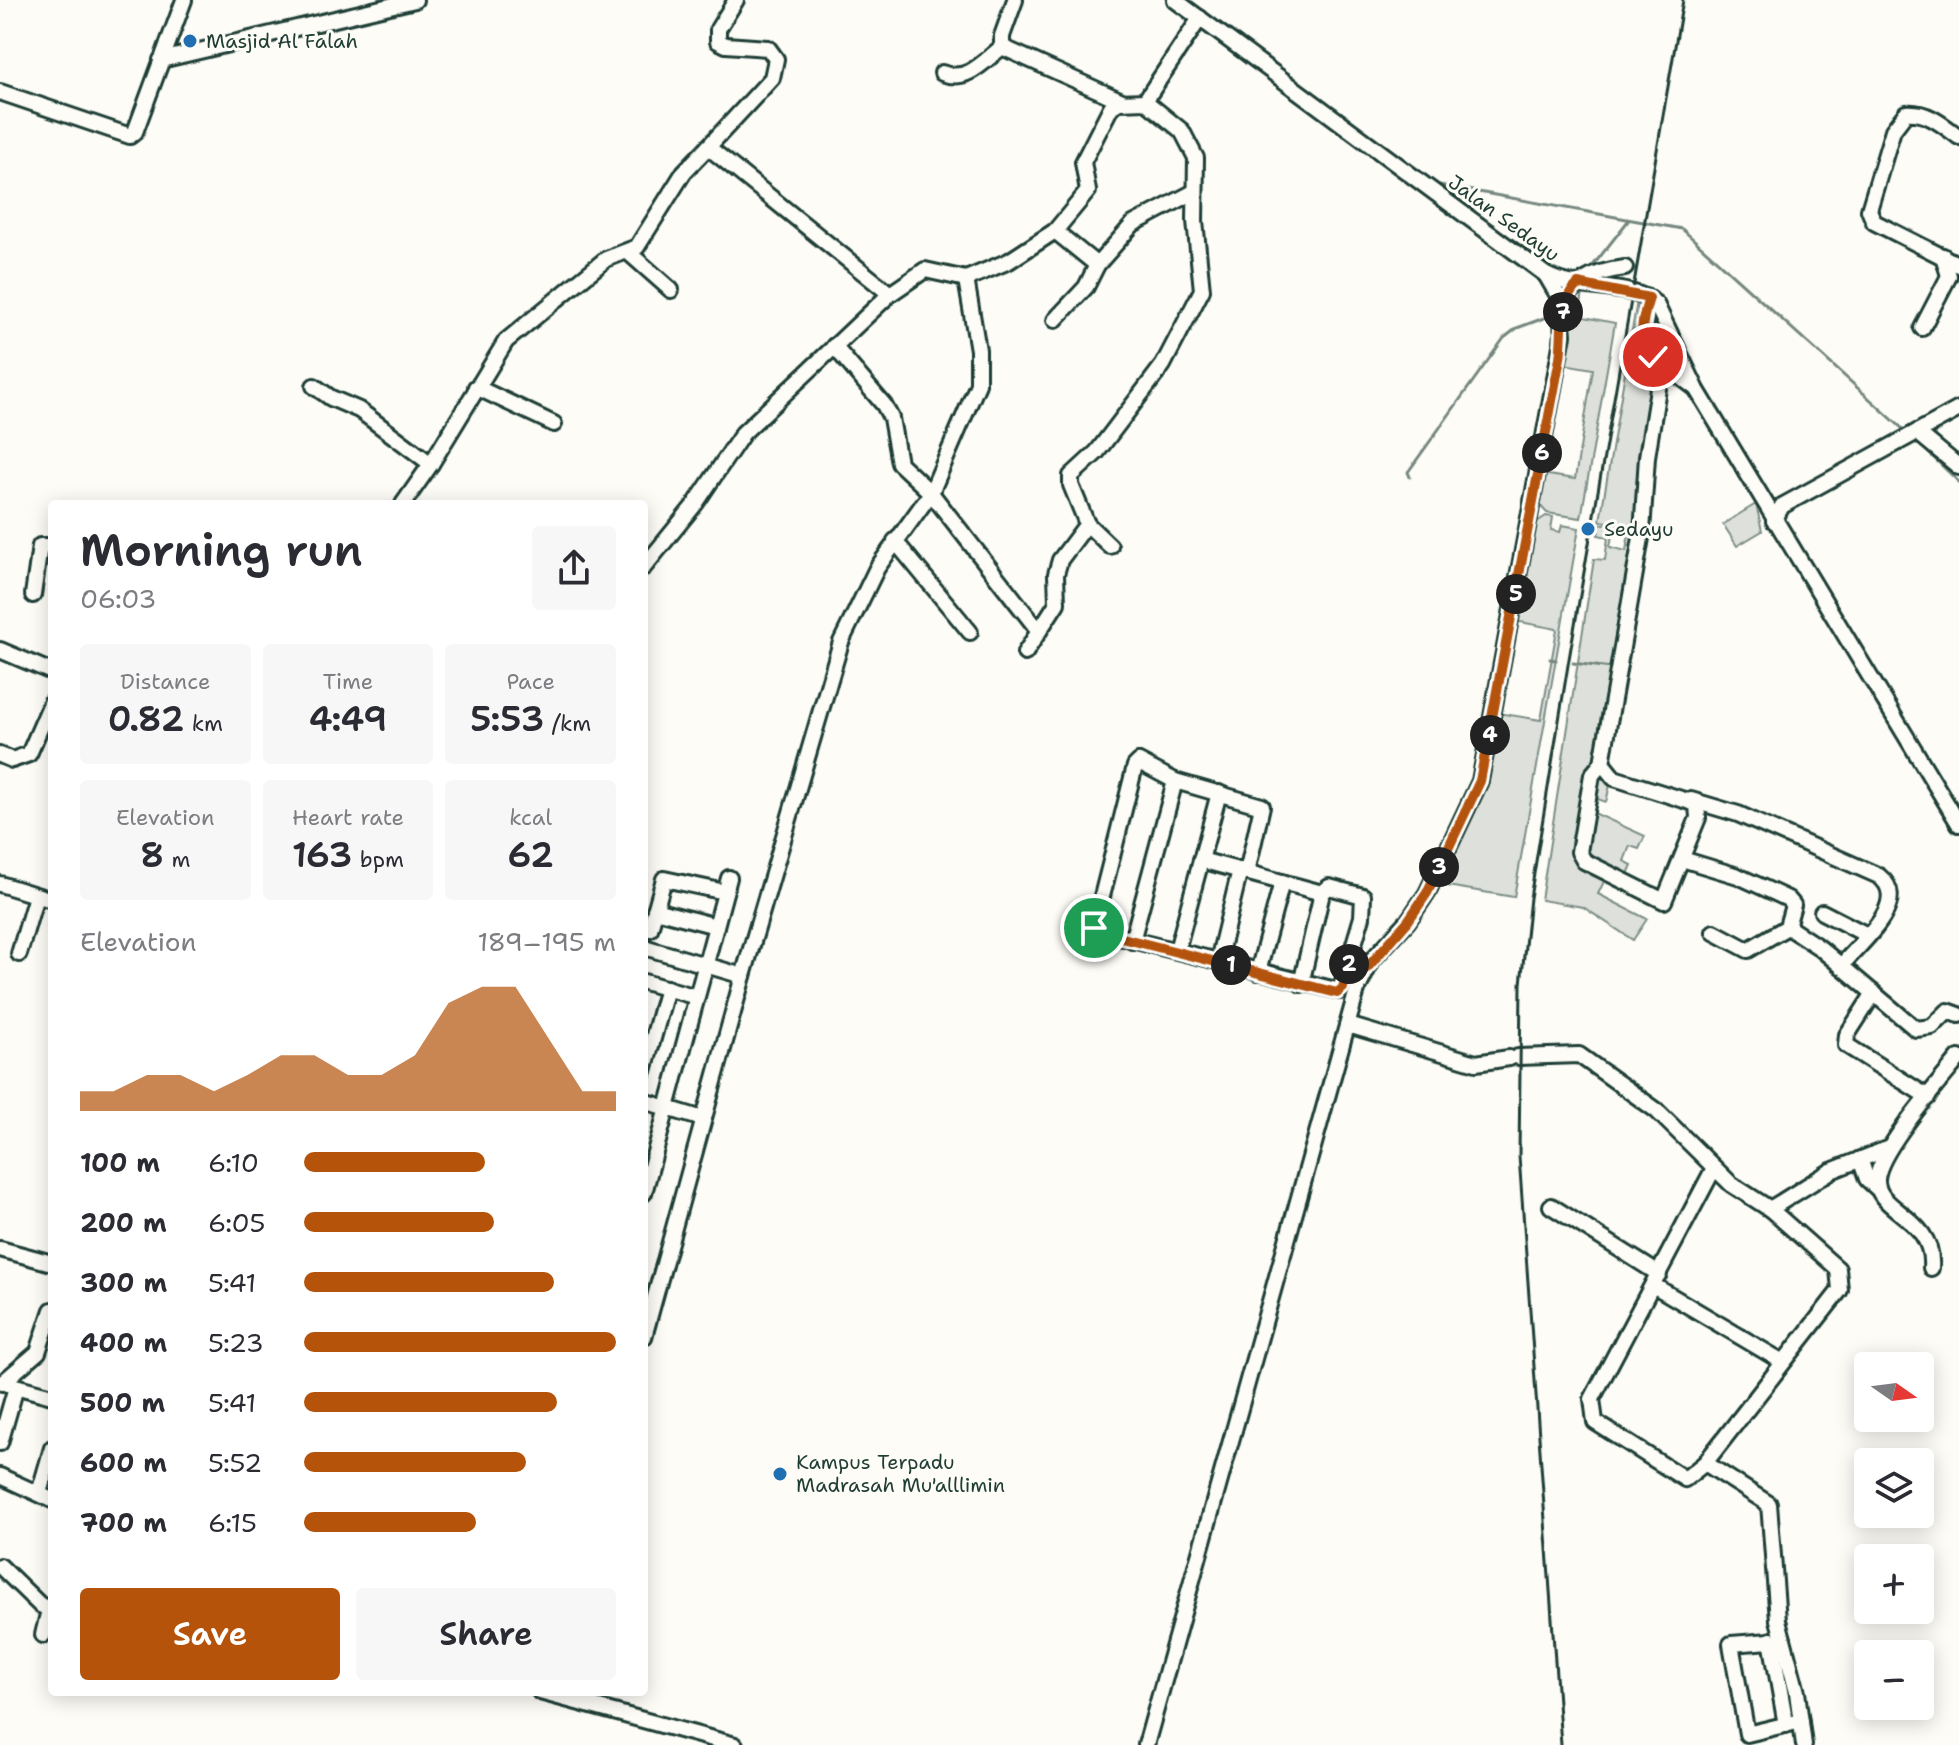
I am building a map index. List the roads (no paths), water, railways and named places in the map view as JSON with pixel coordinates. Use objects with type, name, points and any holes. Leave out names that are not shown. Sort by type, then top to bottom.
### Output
[{"type":"street","points":[[0,92],[130,136],[135,132],[184,0]]},
{"type":"street","points":[[161,60],[415,0]]},
{"type":"street","points":[[406,500],[431,464],[496,353],[513,334],[558,301],[606,259],[637,247],[684,172],[738,110],[772,78],[776,59],[768,48],[726,45],[718,41],[718,29],[736,0]]},
{"type":"street","points":[[1002,47],[1002,36],[1015,0]]},
{"type":"street","name":"Jalan Sedayu","points":[[1175,0],[1546,275],[1649,298]]},
{"type":"street","points":[[1145,101],[1200,18]]},
{"type":"street","points":[[942,73],[956,77],[967,75],[1002,47]]},
{"type":"street","points":[[1002,47],[1122,101],[1145,101],[1182,131],[1191,145],[1197,170],[1194,192],[1204,282],[1200,297],[1163,365],[1097,452],[1071,476],[1071,485],[1087,524],[1110,546]]},
{"type":"street","points":[[648,562],[696,503],[743,433],[890,294],[925,270],[971,277],[1009,261],[1055,231],[1088,191],[1083,162],[1111,107],[1122,101]]},
{"type":"street","points":[[1959,137],[1933,119],[1915,112],[1906,113],[1896,122],[1869,210],[1874,222],[1959,265]]},
{"type":"street","points":[[708,147],[890,294]]},
{"type":"street","points":[[1055,320],[1086,287],[1097,265],[1133,224],[1194,192]]},
{"type":"street","points":[[1055,231],[1097,265]]},
{"type":"street","points":[[628,252],[671,290]]},
{"type":"street","points":[[1922,328],[1949,276],[1943,256]]},
{"type":"street","points":[[1562,307],[1578,284],[1603,272],[1625,268]]},
{"type":"street","points":[[1146,1745],[1348,1025],[1367,968],[1427,893],[1485,765],[1560,358],[1562,307],[1557,291],[1546,275]]},
{"type":"street","points":[[648,1307],[651,1284],[703,1119],[837,654],[866,586],[931,493],[978,384],[971,277]]},
{"type":"street","points":[[1649,298],[1642,343],[1665,368],[1697,390]]},
{"type":"street","points":[[1649,298],[1660,310],[1697,390],[1774,521],[1959,824]]},
{"type":"street","points":[[834,346],[884,405],[893,424],[896,458],[931,493],[1035,627]]},
{"type":"street","points":[[1665,368],[1661,370],[1657,389],[1647,457],[1642,532],[1602,763],[1592,775],[1580,858],[1664,901],[1699,810],[1691,800]]},
{"type":"street","points":[[314,386],[331,398],[359,410],[431,464]]},
{"type":"street","points":[[476,387],[554,424]]},
{"type":"street","points":[[1774,521],[1778,509],[1798,496],[1959,409]]},
{"type":"street","points":[[1917,432],[1959,467]]},
{"type":"street","points":[[1757,490],[1774,499],[1798,496]]},
{"type":"street","points":[[1025,653],[1035,627],[1057,603],[1056,574],[1060,560],[1087,524]]},
{"type":"street","points":[[895,541],[970,632]]},
{"type":"street","points":[[33,595],[40,546],[48,546]]},
{"type":"street","points":[[0,650],[48,670]]},
{"type":"street","points":[[0,755],[12,760],[29,754],[48,710]]},
{"type":"street","points":[[1218,961],[1262,806],[1175,781],[1143,763],[1135,766],[1093,924],[1096,931],[1301,984],[1340,991],[1364,899],[1329,887],[1322,893],[1301,984]]},
{"type":"street","points":[[1602,763],[1614,778],[1738,814],[1879,876],[1889,884],[1892,896],[1886,911],[1841,966]]},
{"type":"street","points":[[1132,941],[1175,781]]},
{"type":"street","points":[[1177,950],[1219,793]]},
{"type":"street","points":[[1682,859],[1738,876],[1788,899],[1793,909],[1789,926],[1748,950],[1714,932]]},
{"type":"street","points":[[1201,860],[1322,893]]},
{"type":"street","points":[[648,1178],[727,885],[667,878],[650,929]]},
{"type":"street","points":[[1258,972],[1282,882]]},
{"type":"street","points":[[0,884],[48,899]]},
{"type":"street","points":[[19,954],[36,896]]},
{"type":"street","points":[[655,910],[716,926]]},
{"type":"street","points":[[1822,912],[1867,935]]},
{"type":"street","points":[[1789,926],[1916,1029],[1932,1027],[1948,1011],[1959,1015]]},
{"type":"street","points":[[1354,944],[1380,952]]},
{"type":"street","points":[[648,948],[743,976]]},
{"type":"street","points":[[1349,964],[1367,968]]},
{"type":"street","points":[[648,983],[697,997]]},
{"type":"street","points":[[648,1041],[667,988]]},
{"type":"street","points":[[1874,993],[1847,1035],[1846,1045],[1928,1097]]},
{"type":"street","points":[[1348,1025],[1476,1063],[1513,1057],[1579,1055],[1656,1110],[1714,1168],[1743,1193],[1770,1209],[1838,1269],[1841,1275],[1837,1297],[1705,1463],[1692,1475],[1678,1477],[1595,1422],[1591,1411],[1597,1387],[1714,1168]]},
{"type":"street","points":[[1878,1189],[1879,1172],[1889,1148],[1959,1058]]},
{"type":"street","points":[[648,1102],[703,1119]]},
{"type":"street","points":[[1770,1209],[1831,1171],[1889,1148]]},
{"type":"street","points":[[1860,1159],[1867,1179],[1928,1241],[1931,1268]]},
{"type":"street","points":[[1551,1206],[1656,1280],[1783,1362]]},
{"type":"street","points":[[0,1249],[48,1262]]},
{"type":"street","points":[[0,1443],[6,1384],[38,1352],[48,1322]]},
{"type":"street","points":[[6,1384],[48,1395]]},
{"type":"street","points":[[1705,1463],[1769,1504],[1777,1640],[1786,1725]]},
{"type":"street","points":[[0,1476],[46,1496]]},
{"type":"street","points":[[0,1566],[48,1608]]},
{"type":"street","points":[[43,1635],[48,1617]]},
{"type":"street","points":[[1777,1640],[1801,1721],[1804,1745]]},
{"type":"street","points":[[1777,1640],[1731,1644],[1748,1740],[1801,1721]]},
{"type":"street","points":[[557,1696],[735,1745]]},
{"type":"waterway","points":[[1188,0],[1418,172]]},
{"type":"waterway","points":[[1434,184],[1682,229],[1904,430]]},
{"type":"waterway","points":[[1588,272],[1628,221]]},
{"type":"waterway","points":[[1410,477],[1408,472],[1504,338],[1517,328],[1555,314]]},
{"type":"waterway","points":[[1915,440],[1959,482]]},
{"type":"waterway","points":[[1550,659],[1556,660]]},
{"type":"waterway","points":[[1573,663],[1611,668]]},
{"type":"railway","points":[[1561,1745],[1519,1156],[1521,984],[1530,898],[1569,659],[1683,0]]},
{"type":"place","name":"Masjid Al Falah","points":[[190,41]]},
{"type":"place","name":"Sedayu","points":[[1588,529]]},
{"type":"place","name":"Kampus Terpadu Madrasah Mu'alllimin","points":[[780,1474]]}]
